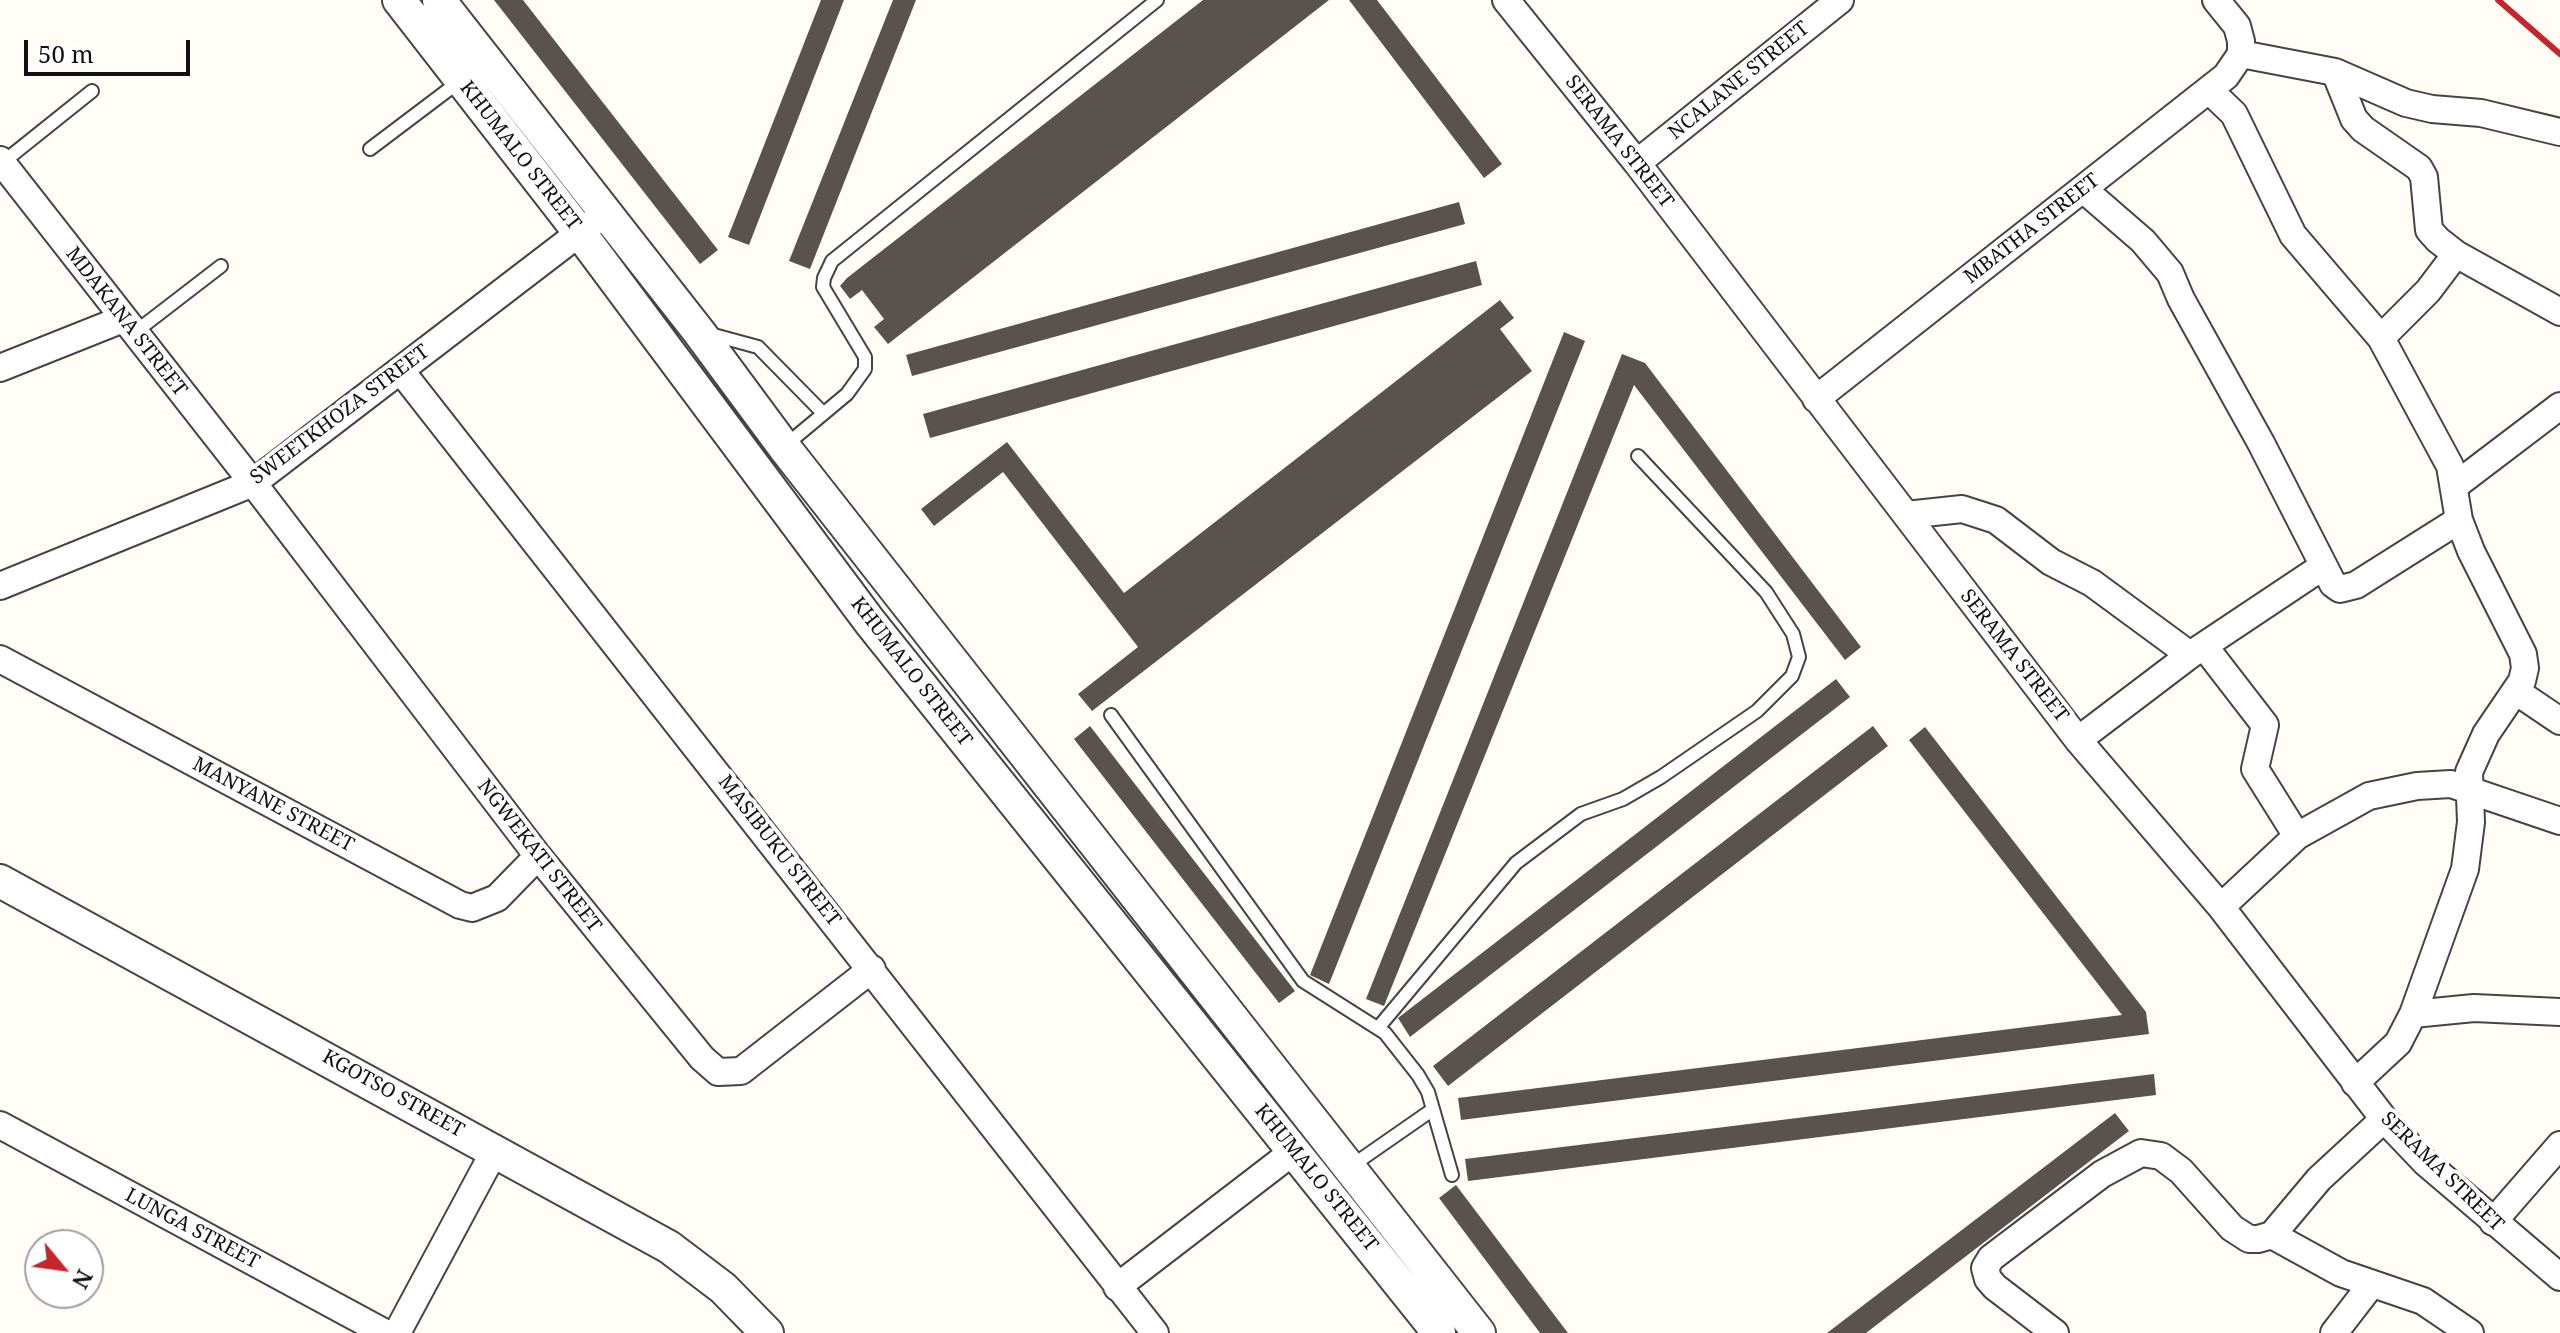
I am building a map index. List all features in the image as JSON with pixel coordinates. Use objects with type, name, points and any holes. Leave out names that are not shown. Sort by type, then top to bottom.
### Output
[{"type":"street","name":"KHUMALO STREET","points":[[399,0],[580,233],[870,622],[1439,1333]]},
{"type":"street","name":"KHUMALO STREET","points":[[439,0],[699,332],[784,447],[1479,1333]]},
{"type":"street","name":"SERAMA STREET","points":[[1506,0],[1637,163],[2078,740],[2221,907],[2384,1119],[2425,1162],[2560,1277]]},
{"type":"street","name":"NCALANE STREET","points":[[1637,163],[1840,0]]},
{"type":"street","points":[[2216,0],[2237,26],[2241,54],[2335,72],[2406,103],[2432,109],[2481,113],[2560,132]]},
{"type":"street","name":"MBATHA STREET","points":[[1816,399],[2209,90],[2235,66],[2241,54]]},
{"type":"street","points":[[2335,72],[2354,119],[2363,129],[2419,168],[2424,177],[2429,230],[2456,254],[2560,312]]},
{"type":"street","points":[[2209,90],[2234,114],[2293,235],[2381,338],[2450,466],[2456,485],[2459,520],[2471,551],[2523,654],[2525,668],[2517,692],[2477,752],[2469,788],[2471,822],[2465,869],[2413,1014],[2398,1043],[2355,1083]]},
{"type":"street","name":"MDAKANA STREET","points":[[1,161],[253,483]]},
{"type":"street","points":[[2083,189],[2152,249],[2170,273],[2333,584],[2347,589],[2459,520]]},
{"type":"street","name":"SWEETKHOZA STREET","points":[[0,586],[253,483],[606,213]]},
{"type":"street","points":[[2381,338],[2428,291],[2456,254]]},
{"type":"street","points":[[0,368],[129,326]]},
{"type":"street","name":"MASIBUKU STREET","points":[[401,371],[1155,1333]]},
{"type":"street","points":[[2456,485],[2560,406]]},
{"type":"street","name":"NGWEKATI STREET","points":[[253,483],[538,856],[693,1049],[718,1072],[732,1073],[752,1064],[872,969]]},
{"type":"street","points":[[1906,515],[1962,509],[1979,512],[1996,520],[2051,562],[2092,583],[2197,650],[2265,725],[2255,769],[2288,816],[2297,836]]},
{"type":"street","points":[[2078,740],[2197,650],[2322,567]]},
{"type":"street","name":"MANYANE STREET","points":[[0,659],[460,905],[472,908],[497,898],[538,856]]},
{"type":"street","points":[[2517,692],[2560,721]]},
{"type":"street","points":[[2221,907],[2297,836],[2369,796],[2433,784],[2469,788],[2560,821]]},
{"type":"street","name":"KGOTSO STREET","points":[[0,881],[669,1247],[723,1288],[767,1333]]},
{"type":"street","points":[[2413,1014],[2487,1008],[2560,1012]]},
{"type":"street","points":[[2055,1333],[1988,1279],[1988,1263],[2131,1156],[2152,1154],[2169,1162],[2242,1235],[2258,1239],[2272,1235],[2319,1179],[2384,1119]]},
{"type":"street","name":"LUNGA STREET","points":[[0,1125],[385,1333]]},
{"type":"street","points":[[2493,1222],[2560,1145]]},
{"type":"street","points":[[397,1333],[495,1150]]},
{"type":"street","points":[[1117,1287],[1294,1151]]},
{"type":"street","points":[[1358,1230],[1418,1254]]},
{"type":"street","points":[[2272,1235],[2341,1273],[2423,1301],[2470,1333]]},
{"type":"street","points":[[2334,1333],[2371,1285]]},
{"type":"lane","points":[[784,447],[856,386],[865,369],[865,357],[823,287],[832,261],[1157,0]]},
{"type":"lane","points":[[370,149],[461,80]]},
{"type":"lane","points":[[1,161],[92,91]]},
{"type":"lane","points":[[129,326],[221,266]]},
{"type":"lane","points":[[699,332],[758,347],[823,413]]},
{"type":"lane","points":[[1378,1028],[1516,863],[1581,814],[1623,799],[1661,777],[1757,711],[1792,676],[1799,657],[1793,634],[1766,592],[1638,456]]},
{"type":"lane","points":[[1111,715],[1303,981],[1378,1028],[1418,1075],[1428,1092],[1452,1175]]},
{"type":"lane","points":[[1350,1167],[1432,1110]]},
{"type":"building","points":[[494,0],[523,0],[718,250],[700,264]]},
{"type":"building","points":[[821,0],[844,0],[749,245],[728,237]]},
{"type":"building","points":[[893,0],[916,0],[810,269],[789,261]]},
{"type":"building","points":[[1203,0],[1329,0],[888,344],[874,327],[884,319],[862,290],[850,299],[840,286],[847,278]]},
{"type":"building","points":[[1349,0],[1377,0],[1502,164],[1484,178]]},
{"type":"building","points":[[1459,202],[1465,224],[912,376],[906,355]]},
{"type":"building","points":[[1476,261],[1482,285],[930,438],[923,414]]},
{"type":"building","points":[[1500,300],[1514,318],[1500,329],[1532,371],[1092,711],[1078,694],[1138,647],[1003,472],[934,526],[921,509],[1007,442],[1124,593]]},
{"type":"building","points":[[1564,332],[1585,341],[1329,984],[1310,975]]},
{"type":"building","points":[[1622,354],[1645,363],[1861,647],[1845,660],[1634,385],[1384,1006],[1366,999]]},
{"type":"building","points":[[1836,679],[1850,697],[1410,1037],[1398,1018]]},
{"type":"building","points":[[1090,726],[1295,991],[1279,1003],[1074,739]]},
{"type":"building","points":[[1873,726],[1888,746],[1448,1086],[1433,1066]]},
{"type":"building","points":[[1925,727],[2146,1012],[2149,1034],[1461,1120],[1458,1098],[2122,1015],[1909,740]]},
{"type":"building","points":[[2154,1074],[2156,1095],[1468,1181],[1465,1159]]},
{"type":"building","points":[[2115,1113],[2129,1131],[1866,1333],[1827,1333]]},
{"type":"building","points":[[1456,1185],[1568,1333],[1540,1333],[1439,1198]]},
{"type":"railway","points":[[2498,0],[2560,54]]}]
